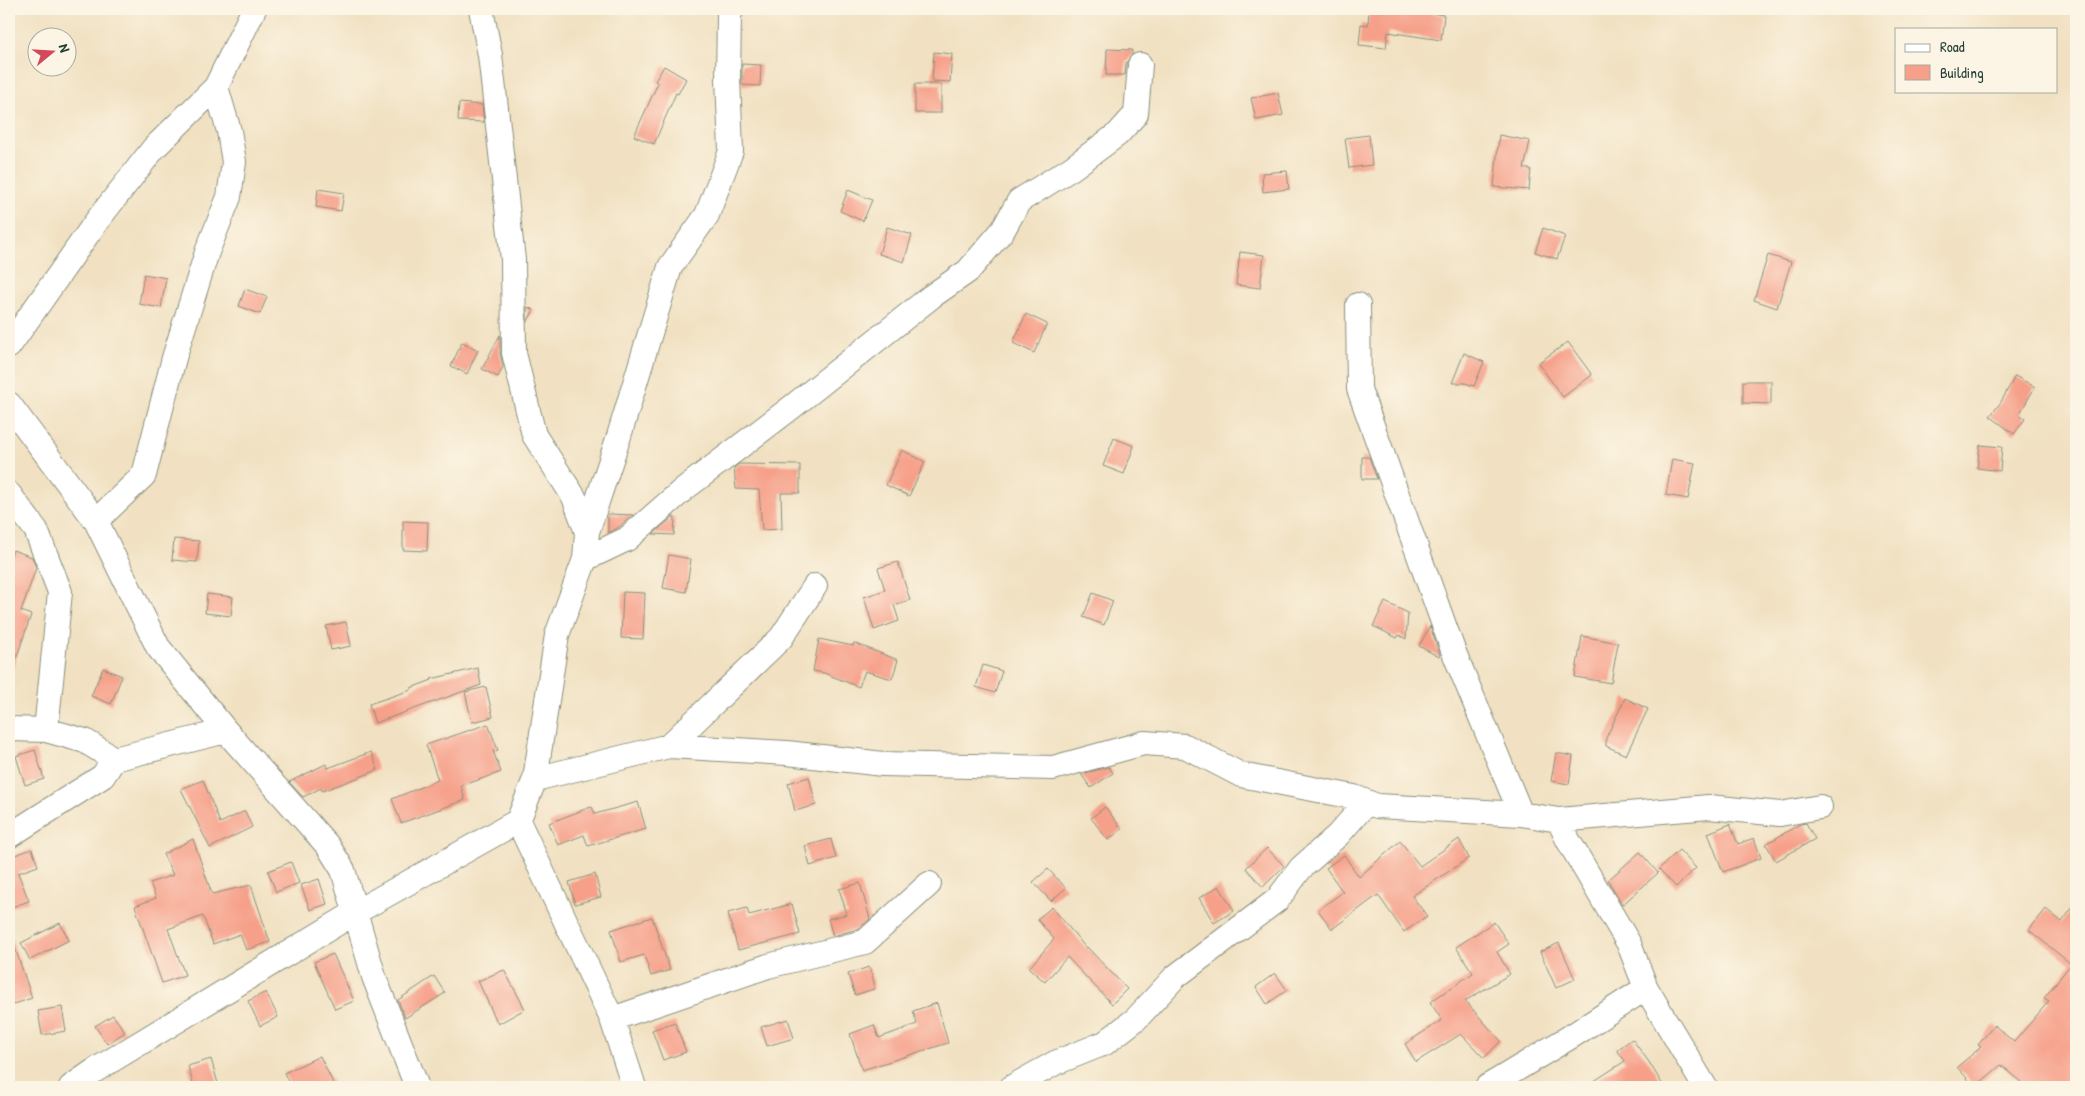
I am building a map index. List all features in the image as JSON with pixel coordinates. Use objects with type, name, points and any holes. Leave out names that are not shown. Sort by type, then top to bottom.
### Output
[{"type":"street","points":[[9,346],[96,222],[154,148],[216,87],[254,9]]},
{"type":"street","points":[[481,9],[490,55],[513,260],[514,353],[534,435],[574,496],[587,532]]},
{"type":"street","points":[[70,1087],[99,1079],[356,912],[518,821],[535,779],[557,636],[585,559],[587,532],[619,436],[670,267],[707,215],[731,151],[728,78],[729,15],[732,9]]},
{"type":"street","points":[[585,559],[627,539],[684,489],[792,407],[932,296],[968,271],[1003,230],[1019,201],[1072,168],[1118,134],[1136,114],[1140,65]]},
{"type":"street","points":[[96,521],[144,475],[174,358],[207,252],[229,197],[234,162],[229,131],[216,87]]},
{"type":"street","points":[[1358,305],[1359,389],[1453,650],[1521,814]]},
{"type":"street","points":[[9,404],[96,521],[158,647],[226,731],[328,846],[343,870],[374,977],[417,1087]]},
{"type":"street","points":[[9,494],[36,530],[60,592],[46,730]]},
{"type":"street","points":[[669,746],[781,638],[815,586]]},
{"type":"street","points":[[9,729],[46,730],[85,741],[114,759]]},
{"type":"street","points":[[9,836],[103,776],[114,759],[226,731]]},
{"type":"street","points":[[535,779],[669,746],[787,753],[883,764],[1053,768],[1144,742],[1185,746],[1241,775],[1354,797],[1377,806],[1521,814],[1559,820],[1709,807],[1780,814],[1820,807]]},
{"type":"street","points":[[1012,1087],[1055,1063],[1105,1043],[1136,1019],[1175,977],[1277,900],[1301,868],[1338,834],[1367,802]]},
{"type":"street","points":[[1559,820],[1568,840],[1629,944],[1646,988],[1705,1087]]},
{"type":"street","points":[[518,821],[612,1019],[630,1084]]},
{"type":"street","points":[[612,1019],[768,966],[865,942],[929,884]]},
{"type":"street","points":[[1487,1087],[1575,1034],[1646,988]]},
{"type":"building","points":[[1369,9],[1400,9],[1444,15],[1441,40],[1388,32],[1386,48],[1359,45],[1361,24],[1368,25]]},
{"type":"building","points":[[1107,49],[1132,50],[1132,55],[1126,63],[1125,75],[1106,75]]},
{"type":"building","points":[[934,52],[952,54],[950,82],[932,81]]},
{"type":"building","points":[[742,64],[761,65],[760,86],[742,85]]},
{"type":"building","points":[[664,66],[686,79],[678,94],[676,93],[654,144],[634,136],[658,83],[655,81]]},
{"type":"building","points":[[915,84],[941,84],[941,113],[915,113]]},
{"type":"building","points":[[1278,93],[1283,115],[1256,120],[1251,98]]},
{"type":"building","points":[[459,103],[482,105],[484,122],[458,121]]},
{"type":"building","points":[[1369,135],[1372,165],[1349,168],[1345,138]]},
{"type":"building","points":[[1499,135],[1530,141],[1524,169],[1531,169],[1529,190],[1494,187]]},
{"type":"building","points":[[1287,171],[1289,189],[1263,192],[1262,173]]},
{"type":"building","points":[[318,189],[344,193],[341,211],[316,207]]},
{"type":"building","points":[[848,190],[872,200],[863,221],[840,211]]},
{"type":"building","points":[[887,227],[912,235],[904,262],[879,254]]},
{"type":"building","points":[[1543,228],[1565,236],[1557,259],[1535,252]]},
{"type":"building","points":[[1240,252],[1264,255],[1260,288],[1236,285]]},
{"type":"building","points":[[1768,255],[1791,262],[1777,308],[1754,300]]},
{"type":"building","points":[[144,274],[166,278],[161,308],[139,304]]},
{"type":"building","points":[[245,289],[267,297],[260,314],[239,306]]},
{"type":"building","points":[[527,307],[534,310],[527,322]]},
{"type":"building","points":[[1026,314],[1047,324],[1034,353],[1013,343]]},
{"type":"building","points":[[500,335],[500,353],[503,367],[498,377],[482,369]]},
{"type":"building","points":[[462,342],[478,350],[467,374],[451,366]]},
{"type":"building","points":[[1568,342],[1592,375],[1563,397],[1538,363]]},
{"type":"building","points":[[1464,353],[1484,362],[1474,386],[1465,383],[1452,383]]},
{"type":"building","points":[[2015,376],[2035,387],[2019,415],[2025,419],[2014,434],[1990,416],[2001,402]]},
{"type":"building","points":[[1743,381],[1771,381],[1771,404],[1743,403]]},
{"type":"building","points":[[1114,438],[1134,446],[1124,474],[1103,466]]},
{"type":"building","points":[[1980,445],[2002,447],[2000,471],[1977,468]]},
{"type":"building","points":[[902,450],[925,462],[909,496],[886,485]]},
{"type":"building","points":[[1362,457],[1369,457],[1377,479],[1362,479]]},
{"type":"building","points":[[1672,459],[1695,463],[1688,499],[1666,495]]},
{"type":"building","points":[[739,464],[800,465],[800,493],[781,493],[782,529],[762,530],[759,490],[736,489],[734,468]]},
{"type":"building","points":[[608,514],[633,515],[619,527],[608,532]]},
{"type":"building","points":[[675,517],[674,535],[653,534]]},
{"type":"building","points":[[403,521],[428,522],[427,551],[403,550]]},
{"type":"building","points":[[174,539],[199,541],[197,562],[172,560]]},
{"type":"building","points":[[13,550],[32,557],[36,568],[21,611],[31,615],[12,671],[9,670],[9,561]]},
{"type":"building","points":[[669,555],[691,559],[686,592],[663,588]]},
{"type":"building","points":[[898,562],[910,600],[894,605],[899,621],[874,630],[864,597],[885,590],[878,568]]},
{"type":"building","points":[[623,592],[645,593],[643,639],[621,638]]},
{"type":"building","points":[[1093,593],[1113,601],[1104,625],[1083,617]]},
{"type":"building","points":[[207,594],[233,597],[231,616],[205,613]]},
{"type":"building","points":[[1385,602],[1408,613],[1406,639],[1399,635],[1397,638],[1373,626]]},
{"type":"building","points":[[346,622],[351,646],[331,650],[326,626]]},
{"type":"building","points":[[1430,626],[1440,655],[1439,657],[1419,646]]},
{"type":"building","points":[[1582,636],[1618,643],[1611,683],[1575,677]]},
{"type":"building","points":[[819,639],[853,646],[854,643],[898,660],[892,679],[865,671],[859,687],[824,673],[813,671]]},
{"type":"building","points":[[983,665],[1002,671],[995,693],[976,687]]},
{"type":"building","points":[[103,668],[122,676],[111,704],[91,696]]},
{"type":"building","points":[[478,668],[481,685],[375,723],[369,704],[411,690],[411,688],[431,679]]},
{"type":"building","points":[[486,687],[493,717],[472,722],[465,692]]},
{"type":"building","points":[[1625,698],[1648,709],[1626,755],[1606,746],[1606,738]]},
{"type":"building","points":[[488,724],[498,750],[493,751],[501,772],[461,786],[465,800],[401,823],[392,799],[438,780],[426,745]]},
{"type":"building","points":[[35,750],[44,779],[25,785],[16,756]]},
{"type":"building","points":[[371,752],[378,770],[322,791],[321,788],[303,797],[289,782],[326,764],[328,768]]},
{"type":"building","points":[[1556,753],[1573,756],[1569,784],[1551,781]]},
{"type":"building","points":[[1109,767],[1113,773],[1091,788],[1081,774]]},
{"type":"building","points":[[809,777],[816,805],[795,811],[788,783]]},
{"type":"building","points":[[203,780],[220,823],[245,811],[252,827],[210,848],[181,789]]},
{"type":"building","points":[[638,802],[646,829],[588,846],[584,835],[558,845],[549,823],[592,807],[595,814]]},
{"type":"building","points":[[1105,807],[1122,829],[1108,840],[1091,818]]},
{"type":"building","points":[[1806,823],[1815,839],[1776,861],[1766,844],[1800,824]]},
{"type":"building","points":[[1730,824],[1738,844],[1754,838],[1761,858],[1723,872],[1708,833]]},
{"type":"building","points":[[193,839],[212,894],[251,885],[270,942],[246,950],[240,934],[213,944],[203,916],[168,929],[185,975],[162,983],[135,906],[156,898],[150,883],[173,875],[163,854]]},
{"type":"building","points":[[831,839],[836,858],[810,866],[805,846]]},
{"type":"building","points":[[1459,839],[1469,858],[1412,896],[1427,916],[1404,932],[1378,895],[1332,929],[1318,910],[1343,892],[1326,868],[1344,855],[1359,877],[1400,841],[1420,866]]},
{"type":"building","points":[[1267,848],[1284,866],[1263,887],[1246,868]]},
{"type":"building","points":[[32,849],[38,866],[18,873],[29,901],[9,908],[9,853],[12,856]]},
{"type":"building","points":[[1679,850],[1696,868],[1676,887],[1659,869]]},
{"type":"building","points":[[1640,852],[1658,873],[1622,905],[1608,880]]},
{"type":"building","points":[[291,862],[299,883],[276,892],[268,871]]},
{"type":"building","points":[[1048,869],[1066,888],[1051,901],[1033,882]]},
{"type":"building","points":[[595,874],[601,897],[575,904],[569,882]]},
{"type":"building","points":[[319,879],[327,904],[310,910],[301,885]]},
{"type":"building","points":[[860,883],[870,919],[858,929],[833,936],[828,919],[847,914],[839,889]]},
{"type":"building","points":[[1219,886],[1234,911],[1214,923],[1199,898]]},
{"type":"building","points":[[2076,903],[2076,1087],[2028,1087],[2001,1065],[1975,1087],[1957,1067],[1981,1047],[1978,1045],[1994,1025],[2014,1042],[2049,1001],[2044,998],[2071,964],[2029,930],[2046,909],[2062,922]]},
{"type":"building","points":[[792,904],[800,934],[738,950],[728,913],[747,908],[749,915]]},
{"type":"building","points":[[1052,907],[1086,948],[1127,989],[1112,1004],[1067,957],[1045,982],[1029,968],[1054,939],[1037,919]]},
{"type":"building","points":[[652,917],[670,970],[651,976],[644,955],[621,962],[611,930]]},
{"type":"building","points":[[1494,922],[1509,944],[1497,952],[1510,974],[1465,1001],[1501,1041],[1484,1058],[1461,1034],[1416,1062],[1405,1044],[1442,1020],[1430,1002],[1473,973],[1456,947]]},
{"type":"building","points":[[60,923],[69,940],[30,960],[21,943]]},
{"type":"building","points":[[9,939],[12,939],[32,998],[9,1006]]},
{"type":"building","points":[[1559,943],[1575,979],[1556,988],[1540,952]]},
{"type":"building","points":[[333,954],[354,1001],[335,1009],[314,962]]},
{"type":"building","points":[[869,967],[874,982],[874,989],[855,995],[848,974]]},
{"type":"building","points":[[504,970],[525,1009],[498,1024],[478,981]]},
{"type":"building","points":[[1275,973],[1287,990],[1267,1004],[1256,987]]},
{"type":"building","points":[[434,976],[445,993],[405,1018],[398,1000]]},
{"type":"building","points":[[266,992],[278,1017],[260,1026],[248,1001]]},
{"type":"building","points":[[937,1003],[948,1043],[862,1070],[850,1034],[874,1025],[879,1038],[917,1024],[913,1011]]},
{"type":"building","points":[[62,1007],[66,1031],[42,1035],[38,1011]]},
{"type":"building","points":[[113,1015],[125,1032],[107,1044],[95,1026]]},
{"type":"building","points":[[788,1019],[794,1038],[767,1046],[761,1027]]},
{"type":"building","points":[[675,1022],[686,1052],[663,1060],[652,1030]]},
{"type":"building","points":[[1632,1039],[1664,1087],[1585,1087],[1625,1061],[1617,1050]]},
{"type":"building","points":[[320,1056],[335,1087],[291,1087],[284,1073]]},
{"type":"building","points":[[211,1059],[219,1087],[194,1087],[188,1066]]}]
